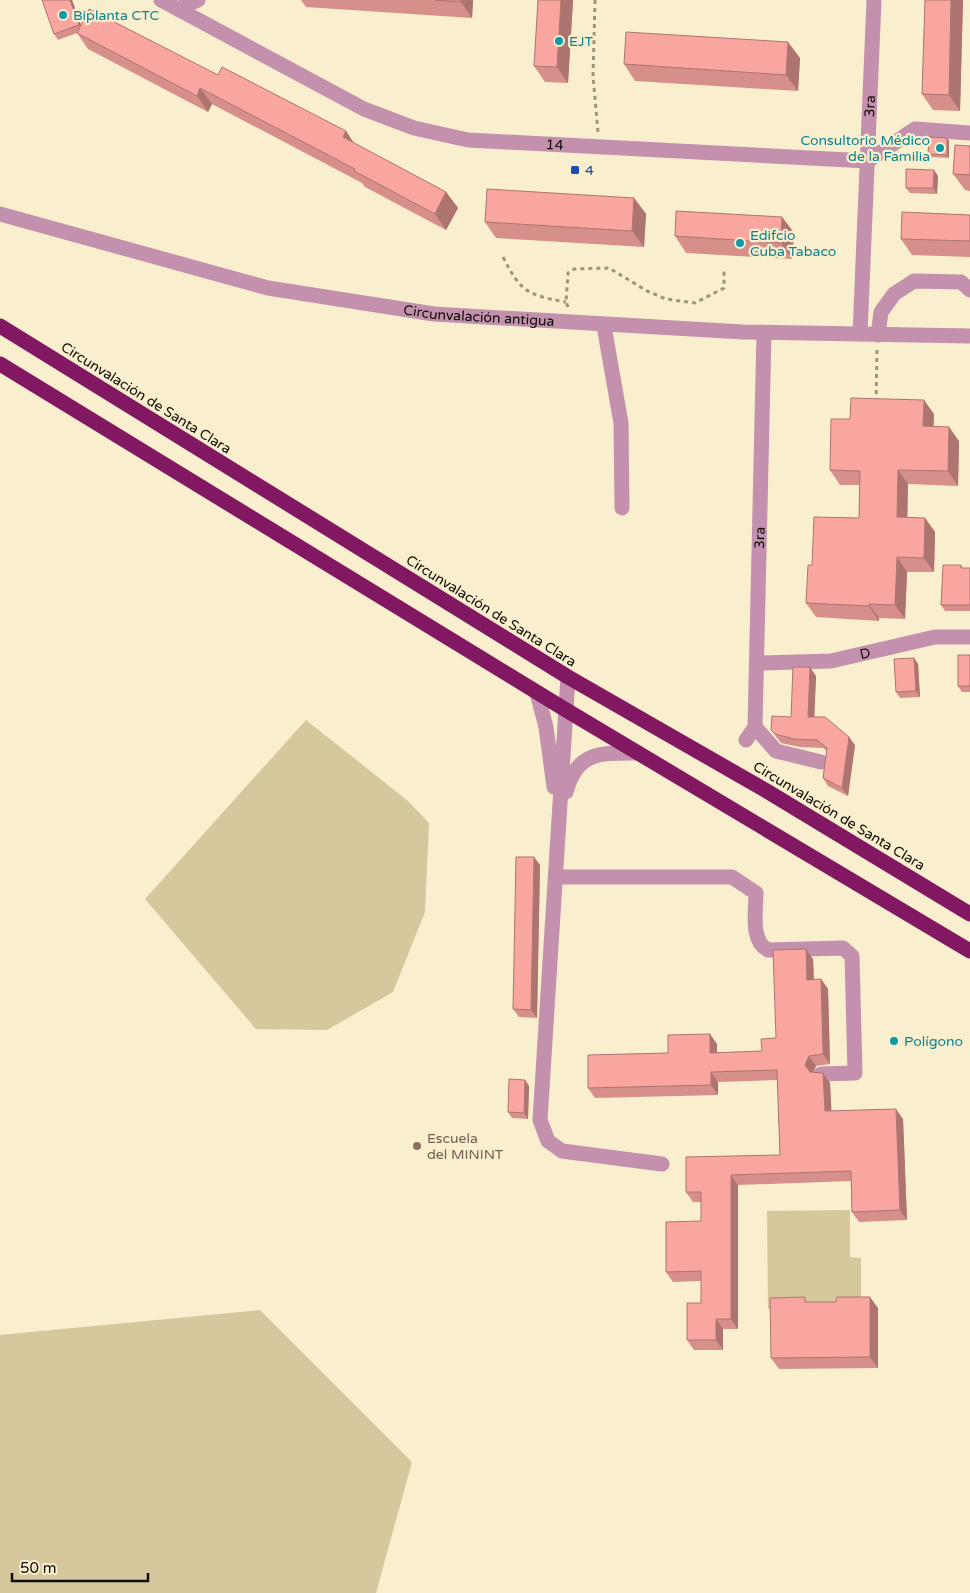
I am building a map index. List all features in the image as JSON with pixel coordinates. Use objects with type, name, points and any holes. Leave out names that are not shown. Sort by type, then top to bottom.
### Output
[{"type":"highway","name":"Circunvalación de Santa Clara","points":[[0,326],[568,677],[765,790],[970,914]]},
{"type":"highway","points":[[0,364],[637,753],[970,951]]},
{"type":"street","name":"14","points":[[161,0],[364,109],[414,128],[468,140],[868,161]]},
{"type":"street","points":[[178,9],[198,0]]},
{"type":"street","name":"3ra","points":[[860,334],[874,0]]},
{"type":"street","points":[[868,161],[915,129],[970,133]]},
{"type":"street","name":"Circunvalación antigua","points":[[0,214],[268,288],[434,314],[604,326],[764,333],[970,336]]},
{"type":"street","points":[[878,335],[881,312],[894,294],[914,281],[961,282],[970,290]]},
{"type":"street","points":[[604,326],[621,423],[622,508]]},
{"type":"street","name":"3ra","points":[[755,727],[758,663],[764,333]]},
{"type":"street","name":"D","points":[[758,663],[831,661],[936,637],[970,637]]},
{"type":"street","points":[[568,677],[540,1120],[548,1141],[562,1151],[662,1164]]},
{"type":"street","points":[[538,693],[546,727],[559,817]]},
{"type":"street","points":[[746,740],[755,727],[776,751],[821,762]]},
{"type":"street","points":[[559,817],[570,777],[581,764],[592,756],[602,753],[637,753]]},
{"type":"street","points":[[556,877],[732,877],[756,893],[757,938],[761,946],[768,950],[843,948],[852,956],[855,1073],[821,1074]]},
{"type":"path","points":[[595,0],[593,76],[600,148]]},
{"type":"path","points":[[503,257],[521,287],[545,298],[566,302]]},
{"type":"path","points":[[575,324],[566,302],[568,273],[574,269],[609,268],[666,300],[695,303],[724,288],[724,271]]},
{"type":"path","points":[[876,403],[878,335]]},
{"type":"shaded area","points":[[306,720],[408,801],[429,823],[425,912],[393,992],[327,1030],[256,1029],[145,899]]},
{"type":"shaded area","points":[[850,1210],[850,1257],[861,1258],[861,1308],[768,1309],[767,1211]]},
{"type":"shaded area","points":[[260,1310],[412,1462],[376,1593],[0,1593],[0,1335]]},
{"type":"building","name":"Biplanta CTC","points":[[42,0],[70,0],[79,25],[54,34]]},
{"type":"building","points":[[435,0],[461,0],[461,2]]},
{"type":"building","points":[[538,0],[561,0],[557,67],[534,66]]},
{"type":"building","points":[[925,0],[951,0],[949,95],[922,94]]},
{"type":"building","points":[[89,9],[218,75],[222,67],[346,131],[343,137],[446,192],[435,214],[354,171],[355,169],[200,88],[197,96],[77,33]]},
{"type":"building","points":[[626,32],[788,42],[786,75],[624,64]]},
{"type":"building","name":"Consultorio Médico de la Familia","points":[[929,137],[947,138],[947,155],[928,154]]},
{"type":"building","points":[[955,145],[970,146],[970,175],[953,174]]},
{"type":"building","points":[[906,169],[934,170],[933,188],[906,188]]},
{"type":"building","points":[[487,189],[634,198],[632,231],[485,222]]},
{"type":"building","points":[[676,211],[782,217],[781,243],[675,236]]},
{"type":"building","points":[[902,212],[970,215],[970,241],[901,239]]},
{"type":"building","points":[[851,398],[924,400],[923,426],[949,427],[948,471],[898,470],[897,517],[925,518],[924,558],[897,557],[895,605],[869,604],[869,606],[806,603],[808,565],[812,565],[814,517],[859,518],[860,471],[830,470],[831,419],[850,419]]},
{"type":"building","points":[[943,565],[961,565],[961,568],[970,568],[970,605],[941,605]]},
{"type":"building","points":[[958,655],[970,655],[970,686],[958,686]]},
{"type":"building","points":[[914,658],[916,691],[896,692],[894,659]]},
{"type":"building","points":[[793,667],[810,667],[808,717],[825,717],[849,737],[842,788],[823,778],[827,748],[817,740],[794,739],[775,734],[771,730],[772,716],[791,717]]},
{"type":"building","points":[[516,857],[534,857],[531,1010],[513,1009]]},
{"type":"building","points":[[806,949],[807,980],[821,979],[823,1054],[809,1056],[805,1065],[810,1072],[823,1073],[825,1111],[896,1109],[900,1210],[852,1212],[851,1171],[731,1175],[731,1319],[716,1319],[716,1340],[687,1340],[687,1303],[701,1303],[701,1271],[666,1272],[666,1222],[701,1221],[701,1192],[686,1192],[686,1157],[780,1155],[777,1070],[711,1072],[711,1085],[588,1088],[588,1055],[668,1053],[668,1035],[710,1034],[710,1053],[762,1051],[761,1039],[776,1038],[773,950]]},
{"type":"building","points":[[509,1079],[525,1080],[524,1113],[508,1112]]},
{"type":"building","points":[[805,1297],[805,1302],[836,1302],[837,1297],[870,1297],[870,1357],[771,1358],[770,1298]]},
{"type":"place","name":"Biplanta CTC","points":[[63,15]]},
{"type":"place","name":"EJT","points":[[559,41]]},
{"type":"place","name":"Consultorio Médico de la Familia","points":[[940,148]]},
{"type":"place","name":"4","points":[[575,170]]},
{"type":"place","name":"Edifcio Cuba Tabaco","points":[[740,243]]},
{"type":"place","name":"Polígono","points":[[894,1041]]},
{"type":"place","name":"Escuela del MININT","points":[[417,1146]]}]
